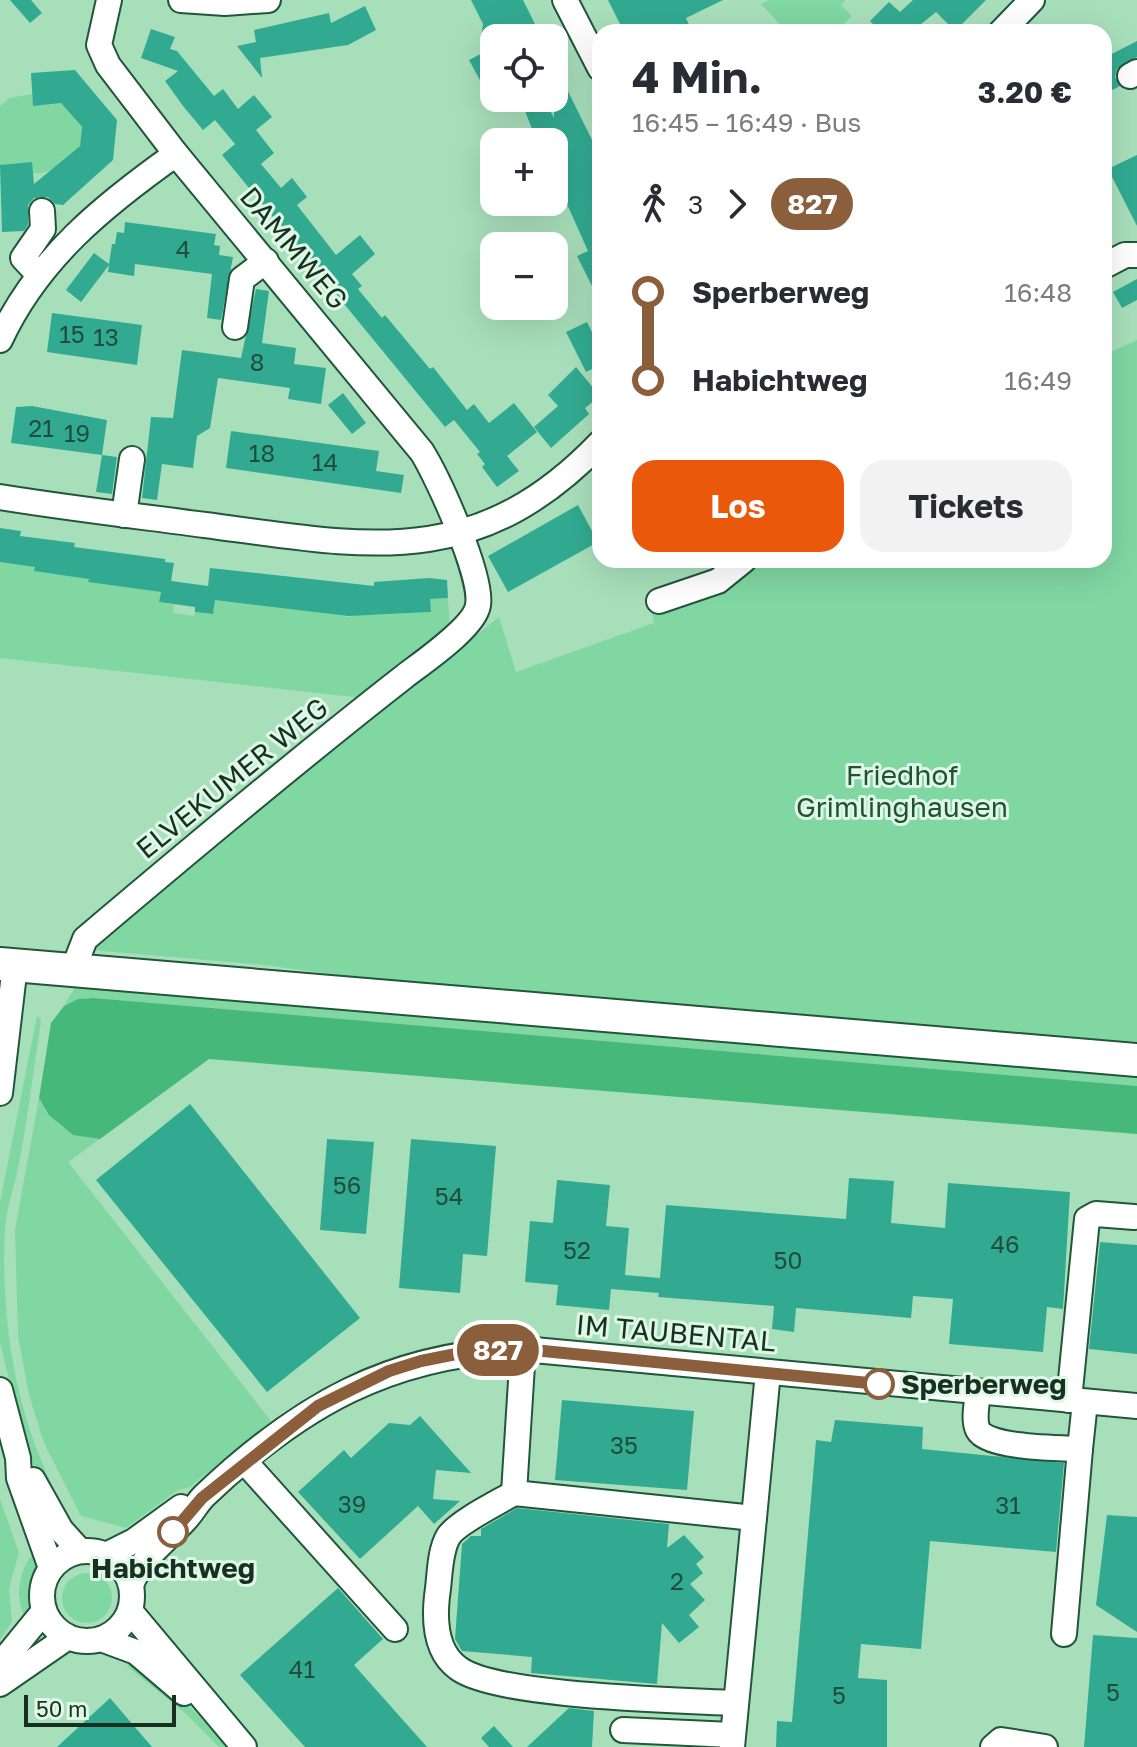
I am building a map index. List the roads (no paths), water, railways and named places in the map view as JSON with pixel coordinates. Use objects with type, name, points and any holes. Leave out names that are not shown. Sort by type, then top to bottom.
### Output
[{"type":"main road","points":[[7,964],[1137,1060]]},
{"type":"street","name":"DAMMWEG","points":[[109,0],[100,39],[101,52],[176,154],[422,452],[445,494],[460,533],[479,602],[473,616],[445,645]]},
{"type":"street","points":[[181,0],[255,1]]},
{"type":"street","points":[[565,0],[592,52]]},
{"type":"street","points":[[1009,24],[1032,0]]},
{"type":"street","points":[[0,340],[39,275],[93,215],[176,154]]},
{"type":"street","points":[[39,275],[23,258],[43,229],[42,211]]},
{"type":"street","points":[[1112,262],[1125,255],[1137,255]]},
{"type":"street","points":[[235,327],[242,279],[266,261]]},
{"type":"street","points":[[0,497],[310,539],[379,544],[418,543],[460,533],[503,516],[537,496],[592,450]]},
{"type":"street","points":[[124,515],[132,459]]},
{"type":"street","points":[[659,601],[718,581],[734,568]]},
{"type":"street","name":"ELVEKUMER WEG","points":[[73,970],[85,939],[310,750],[445,645]]},
{"type":"street","points":[[0,1093],[7,964]]},
{"type":"street","points":[[1064,1634],[1080,1449],[1077,1401],[1087,1219],[1096,1214],[1134,1217]]},
{"type":"street","points":[[514,1493],[523,1349]]},
{"type":"street","name":"IM TAUBENTAL","points":[[131,1585],[148,1557],[187,1518],[202,1498],[318,1406],[389,1371],[456,1354],[523,1349],[1137,1406]]},
{"type":"street","points":[[623,1730],[732,1741],[768,1372]]},
{"type":"street","points":[[0,1390],[3,1419],[18,1458],[61,1530],[80,1551]]},
{"type":"street","points":[[978,1393],[976,1426],[982,1436],[997,1442],[1080,1449]]},
{"type":"street","points":[[18,1458],[19,1478],[51,1568]]},
{"type":"street","points":[[245,1462],[395,1629]]},
{"type":"street","points":[[735,1703],[583,1694],[487,1682],[458,1669],[439,1648],[436,1604],[444,1548],[450,1533],[514,1493],[754,1518]]},
{"type":"street","name":"IM TAUBENTAL","points":[[106,1555],[134,1541],[179,1508],[202,1498]]},
{"type":"street","points":[[80,1551],[106,1555],[117,1562],[131,1585],[130,1611],[115,1632],[101,1639],[84,1641],[68,1637],[54,1626],[44,1611],[42,1593],[51,1568],[64,1557],[80,1551]]},
{"type":"street","points":[[0,1665],[44,1611]]},
{"type":"street","points":[[130,1611],[203,1693],[216,1716],[244,1747]]},
{"type":"street","points":[[0,1684],[68,1637]]},
{"type":"street","points":[[101,1639],[136,1652],[195,1703],[216,1716]]},
{"type":"street","points":[[993,1747],[1001,1740],[1045,1747]]},
{"type":"place","name":"Sperberweg","points":[[879,1384]]},
{"type":"place","name":"Habichtweg","points":[[173,1532]]},
{"type":"park label","name":"Friedhof Grimlinghausen","points":[[902,791]]}]
